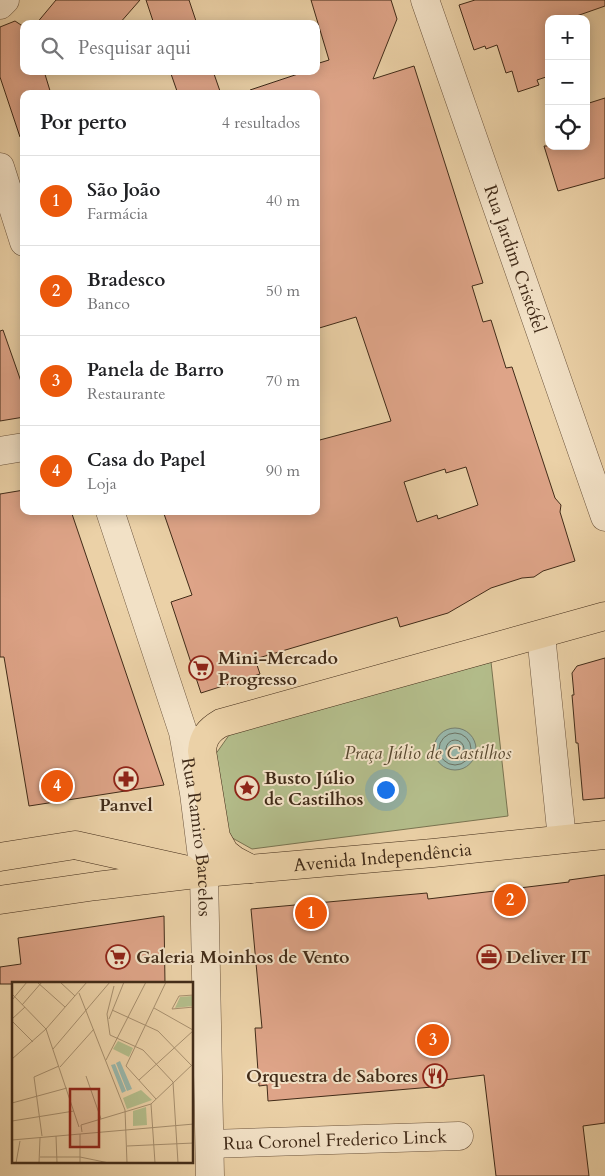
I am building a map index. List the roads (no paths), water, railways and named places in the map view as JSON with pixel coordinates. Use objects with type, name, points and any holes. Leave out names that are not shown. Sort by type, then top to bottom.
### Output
[{"type":"main road","points":[[221,722],[605,616]]},
{"type":"main road","name":"Rua Ramiro Barcelos","points":[[221,722],[207,734],[203,742],[202,751],[216,838],[225,853],[251,869]]},
{"type":"main road","name":"Avenida Independência","points":[[0,900],[204,873],[432,853],[605,835]]},
{"type":"main road","name":"Avenida Independência","points":[[0,857],[75,845],[204,873]]},
{"type":"street","points":[[0,5],[5,0]]},
{"type":"street","name":"Rua Jardim Cristófel","points":[[426,0],[605,517]]},
{"type":"street","points":[[0,167],[20,230]]},
{"type":"street","points":[[0,451],[20,448]]},
{"type":"street","name":"Rua Ramiro Barcelos","points":[[111,515],[184,732],[204,873],[210,1176]]},
{"type":"street","points":[[541,635],[562,839]]},
{"type":"street","points":[[184,732],[221,722]]},
{"type":"street","name":"Rua Coronel Frederico Linck","points":[[210,1144],[459,1136]]},
{"type":"water","points":[[455,728],[470,734],[476,749],[470,764],[455,770],[440,764],[434,749],[440,734]]},
{"type":"place","name":"Mini-Mercado Progresso","points":[[201,668]]},
{"type":"place","name":"Panvel","points":[[126,779]]},
{"type":"place","name":"Casa do Papel","points":[[57,786]]},
{"type":"place","name":"Busto Júlio de Castilhos","points":[[247,788]]},
{"type":"place","name":"Bradesco","points":[[510,900]]},
{"type":"place","name":"São João","points":[[311,913]]},
{"type":"place","name":"Galeria Moinhos de Vento","points":[[118,957]]},
{"type":"place","name":"Deliver IT","points":[[489,957]]},
{"type":"place","name":"Panela de Barro","points":[[433,1040]]},
{"type":"place","name":"Orquestra de Sabores","points":[[435,1076]]},
{"type":"park label","name":"Praça Júlio de Castilhos","points":[[428,753]]}]
